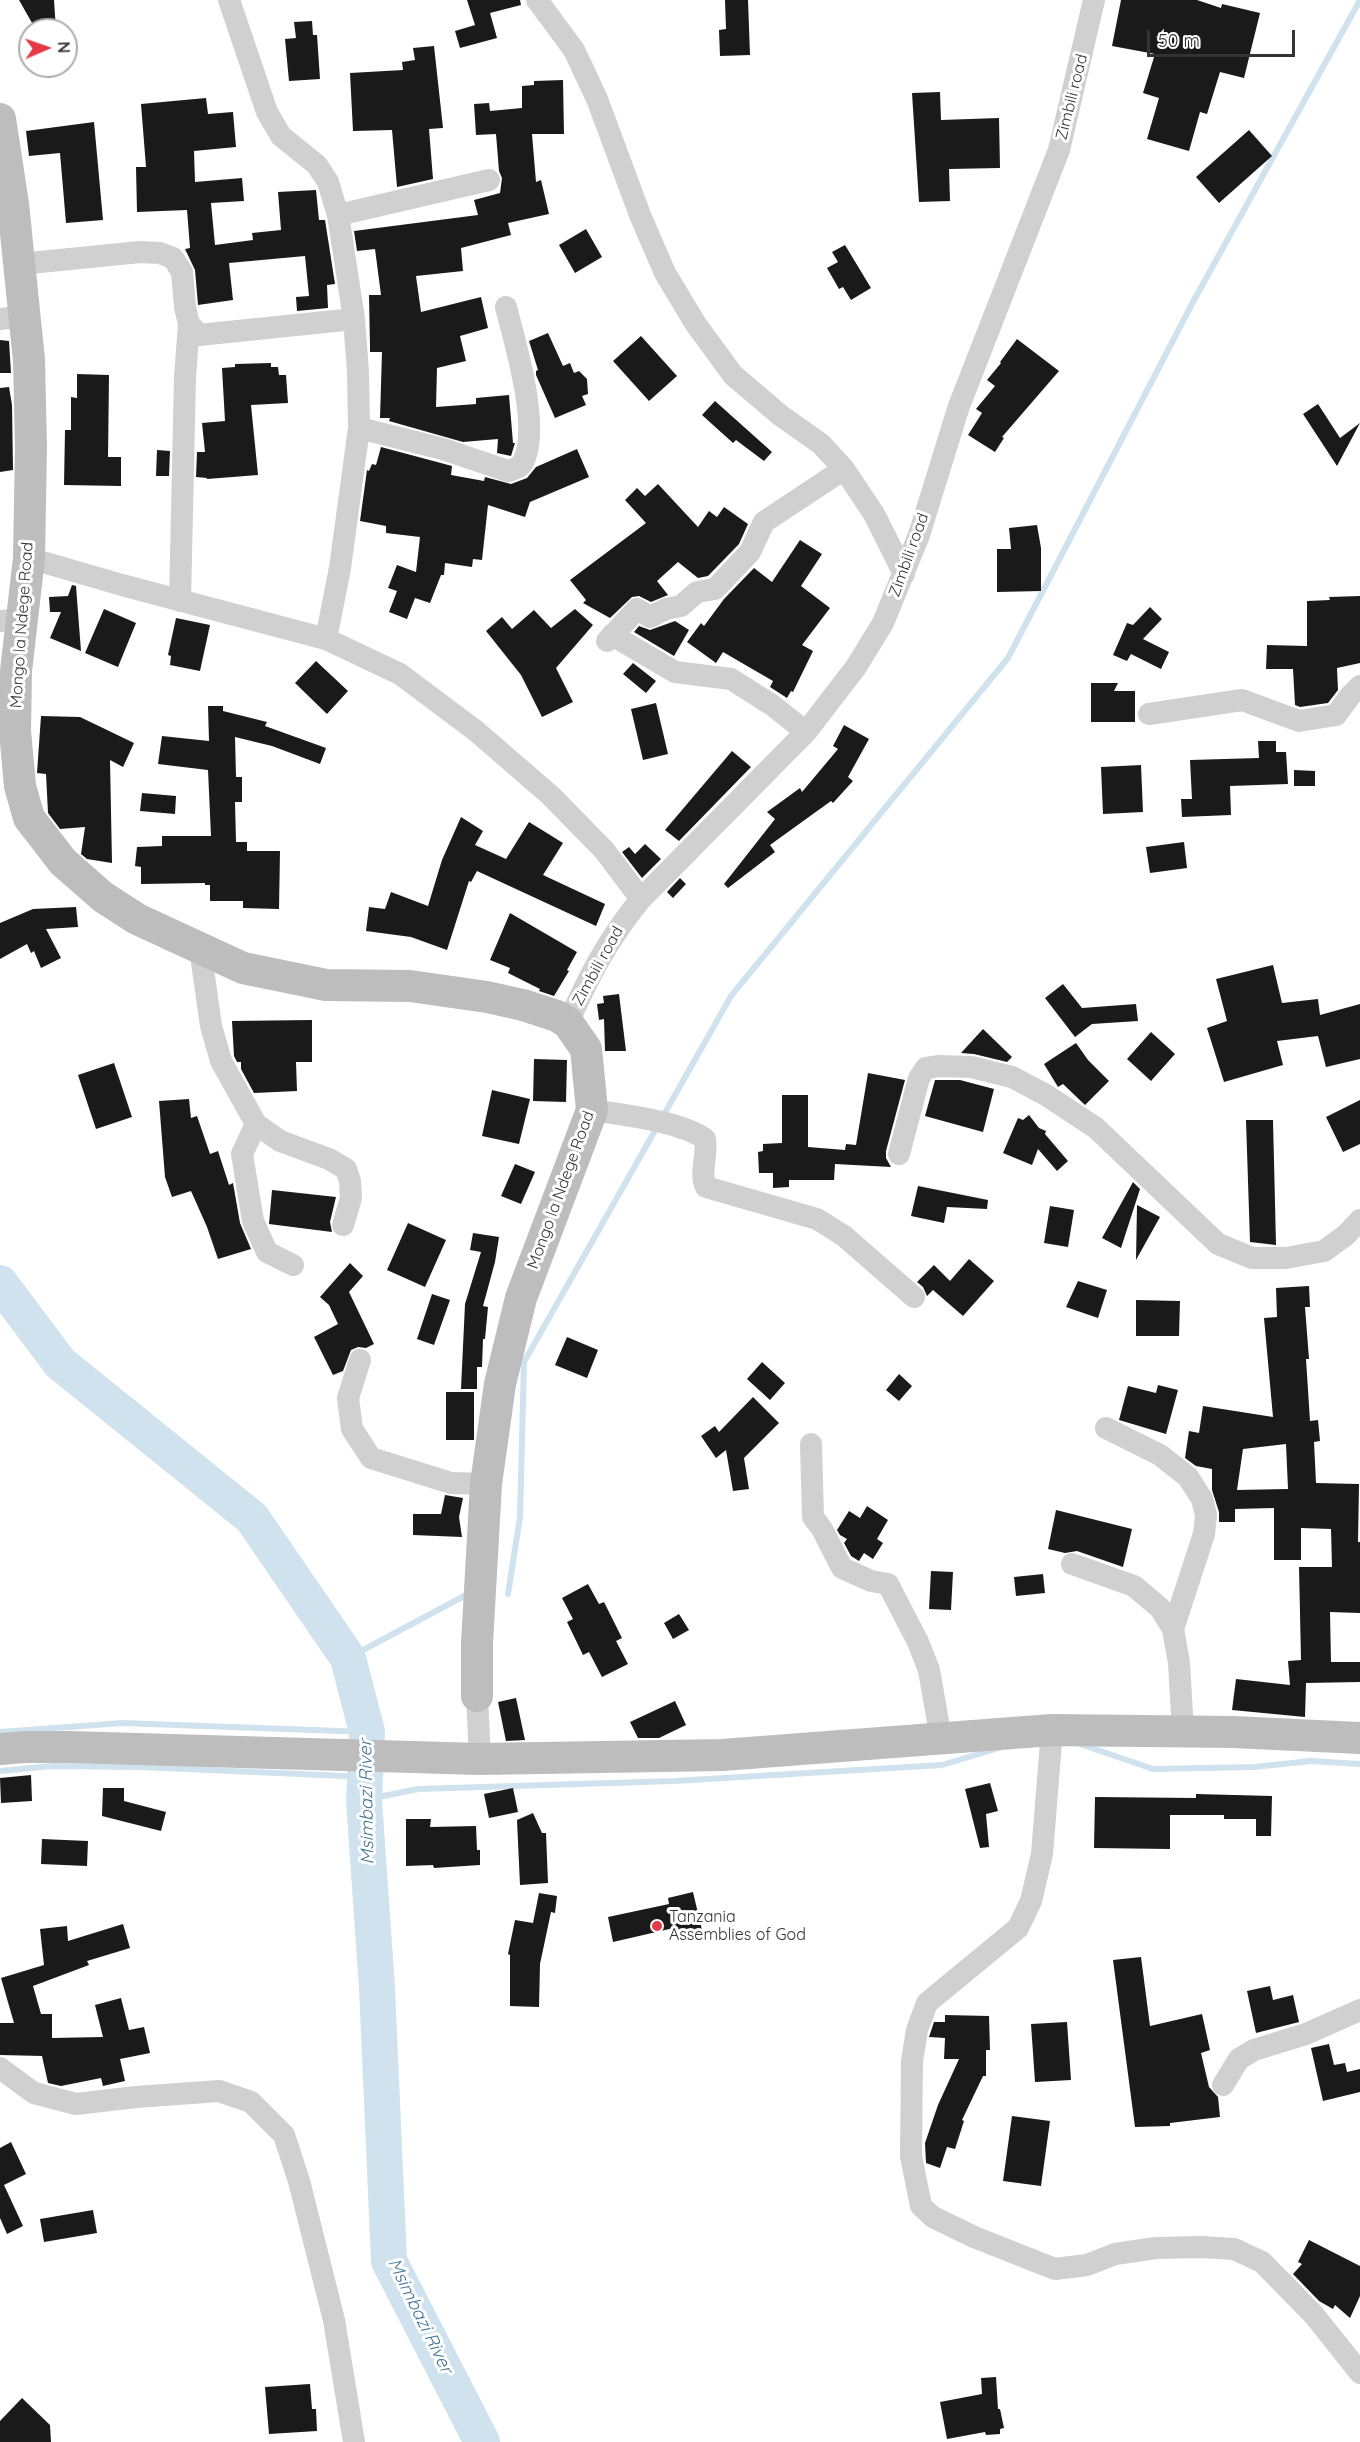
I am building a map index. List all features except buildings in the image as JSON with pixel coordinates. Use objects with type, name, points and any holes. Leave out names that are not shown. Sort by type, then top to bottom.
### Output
[{"type":"street","points":[[229,0],[267,112],[281,136],[316,165],[328,182],[338,215],[354,319],[359,428],[340,568],[326,639]]},
{"type":"street","points":[[537,0],[574,50],[597,99],[657,254],[695,323],[733,375],[780,416],[821,444],[844,469],[874,514],[904,574]]},
{"type":"street","name":"Zimbili road","points":[[568,1023],[589,975],[617,927],[641,899],[806,732],[831,702],[883,623],[919,535],[959,406],[1059,150],[1094,0]]},
{"type":"street","name":"Mongo la Ndege Road","points":[[0,119],[20,264],[12,317],[30,400],[29,558],[12,620],[16,671],[15,731],[20,786],[29,818],[63,862],[103,897],[137,919],[243,968],[326,985],[410,986],[487,997],[549,1013],[568,1023],[586,1049],[592,1110],[521,1298],[500,1384],[486,1484],[477,1643],[480,1759]]},
{"type":"street","points":[[338,215],[489,180]]},
{"type":"street","points":[[20,264],[140,252],[160,253],[173,258],[182,272],[189,324],[185,377],[180,601]]},
{"type":"street","points":[[359,428],[442,449],[508,471],[516,469],[523,463],[529,422],[525,384],[506,307]]},
{"type":"street","points":[[189,324],[199,335],[215,335],[354,319]]},
{"type":"street","points":[[806,732],[772,705],[731,679],[675,672],[610,638],[637,609],[650,617],[666,609],[681,606],[697,592],[715,589],[750,552],[764,522],[844,469]]},
{"type":"street","points":[[29,558],[326,639],[400,674],[476,731],[550,795],[604,850],[641,899]]},
{"type":"street","points":[[1149,714],[1242,700],[1299,721],[1336,715],[1360,686]]},
{"type":"street","points":[[200,948],[211,1026],[221,1060],[256,1124],[280,1141],[328,1159],[346,1169],[350,1180],[351,1198],[343,1225]]},
{"type":"street","points":[[899,1154],[919,1078],[926,1068],[971,1067],[1012,1077],[1046,1095],[1096,1128],[1218,1244],[1252,1258],[1286,1258],[1324,1251],[1346,1235],[1360,1220]]},
{"type":"street","points":[[592,1110],[646,1119],[697,1133],[705,1139],[707,1150],[702,1181],[706,1187],[817,1219],[844,1236],[914,1297]]},
{"type":"street","points":[[256,1124],[242,1154],[254,1221],[267,1252],[293,1265]]},
{"type":"street","points":[[360,1360],[348,1398],[352,1429],[371,1458],[451,1483],[486,1484]]},
{"type":"street","points":[[1106,1428],[1160,1455],[1188,1477],[1202,1499],[1206,1515],[1204,1534],[1173,1629]]},
{"type":"street","points":[[811,1444],[813,1517],[822,1529],[842,1568],[871,1581],[888,1584],[918,1642],[929,1670],[940,1738]]},
{"type":"street","points":[[1072,1564],[1134,1586],[1160,1608],[1173,1629],[1179,1663],[1183,1731]]},
{"type":"street","points":[[1052,1730],[1042,1854],[1027,1910],[1018,1928],[927,2003],[916,2030],[912,2061],[911,2156],[921,2206],[933,2217],[1055,2269],[1087,2265],[1115,2254],[1156,2248],[1234,2249],[1262,2262],[1314,2315],[1360,2373]]},
{"type":"street","points":[[0,1749],[69,1747],[480,1759],[722,1755],[1052,1730],[1183,1731],[1360,1738]]},
{"type":"street","points":[[1222,2085],[1239,2059],[1254,2050],[1306,2034],[1360,2010]]},
{"type":"street","points":[[0,2068],[34,2092],[76,2104],[219,2091],[251,2102],[284,2135],[302,2192],[334,2320],[354,2442]]},
{"type":"waterway","points":[[662,1118],[731,996],[1008,658],[1193,302],[1360,0]]},
{"type":"waterway","points":[[508,1594],[520,1517],[524,1362],[657,1127]]},
{"type":"waterway","name":"Msimbazi River","points":[[0,1283],[60,1363],[252,1518],[348,1658],[367,1732],[364,1800],[377,1988],[389,2261],[482,2442]]},
{"type":"waterway","points":[[348,1658],[466,1595]]},
{"type":"waterway","points":[[0,1732],[122,1723],[367,1732]]},
{"type":"waterway","points":[[1080,1744],[1153,1769],[1254,1767],[1311,1761],[1360,1764]]},
{"type":"waterway","points":[[364,1800],[418,1789],[674,1781],[942,1765],[999,1748]]},
{"type":"waterway","points":[[0,1771],[52,1766],[140,1767],[367,1777]]},
{"type":"place","name":"Tanzania Assemblies of God","points":[[657,1926]]}]
